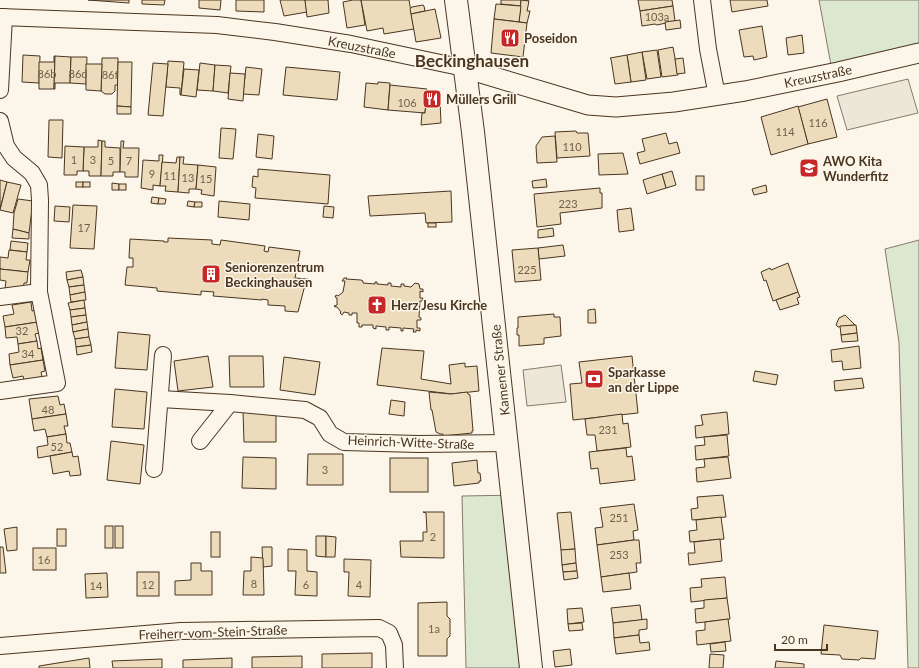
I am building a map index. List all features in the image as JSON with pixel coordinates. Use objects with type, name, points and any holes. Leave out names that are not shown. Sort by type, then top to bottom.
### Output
[{"type":"main road","name":"Kamener Straße","points":[[456,0],[473,132],[532,668]]},
{"type":"street","points":[[702,0],[708,50],[717,96]]},
{"type":"street","name":"Kreuzstraße","points":[[2,17],[217,25],[275,32],[351,44],[464,68],[588,104],[616,107],[674,102],[717,96],[838,72],[919,53]]},
{"type":"street","points":[[0,90],[2,17]]},
{"type":"street","points":[[0,121],[6,146],[14,158],[32,173],[39,185],[39,292],[57,383],[0,391]]},
{"type":"street","points":[[0,297],[39,292]]},
{"type":"street","points":[[154,469],[163,355]]},
{"type":"street","name":"Heinrich-Witte-Straße","points":[[160,399],[230,403],[305,410],[320,418],[330,434],[344,442],[418,444],[508,443]]},
{"type":"street","points":[[200,441],[230,403]]},
{"type":"street","name":"Freiherr-vom-Stein-Straße","points":[[0,646],[181,631],[379,628],[389,633],[394,645],[395,668]]},
{"type":"green space","points":[[819,0],[919,0],[919,44],[831,65]]},
{"type":"green space","points":[[919,240],[919,668],[908,668],[899,342],[885,249]]},
{"type":"green space","points":[[522,495],[535,668],[466,668],[462,496]]},
{"type":"shaded area","points":[[908,79],[918,113],[847,130],[837,96]]},
{"type":"shaded area","points":[[561,365],[566,402],[527,406],[523,370]]},
{"type":"building","points":[[88,0],[129,0],[129,3]]},
{"type":"building","points":[[142,0],[165,0],[164,5],[142,4]]},
{"type":"building","points":[[199,0],[221,0],[220,10],[199,8]]},
{"type":"building","points":[[236,0],[264,0],[264,12],[236,11]]},
{"type":"building","points":[[280,0],[305,0],[307,12],[284,16]]},
{"type":"building","points":[[305,0],[328,0],[329,13],[307,17]]},
{"type":"building","points":[[361,0],[365,25],[347,28],[343,2]]},
{"type":"building","points":[[361,0],[409,0],[414,29],[384,34],[383,28],[367,31]]},
{"type":"building","points":[[501,0],[521,0],[521,6],[501,4]]},
{"type":"building","points":[[521,0],[529,1],[527,11],[530,11],[527,23],[519,22]]},
{"type":"building","points":[[638,0],[672,0],[673,6],[640,11]]},
{"type":"building","points":[[730,0],[767,0],[768,6],[732,12]]},
{"type":"building","points":[[496,4],[521,6],[519,22],[494,19]]},
{"type":"building","points":[[423,5],[425,11],[411,14],[410,9],[412,7]]},
{"type":"building","points":[[673,6],[675,21],[657,25],[642,26],[640,11]]},
{"type":"building","points":[[435,9],[441,38],[416,42],[411,14]]},
{"type":"building","points":[[494,19],[527,23],[523,57],[491,53]]},
{"type":"building","points":[[680,20],[681,28],[666,30],[665,22]]},
{"type":"building","points":[[762,26],[767,57],[754,60],[753,56],[744,57],[739,30]]},
{"type":"building","points":[[802,35],[804,53],[788,55],[786,38]]},
{"type":"building","points":[[673,47],[678,75],[662,77],[658,50]]},
{"type":"building","points":[[657,50],[661,77],[647,79],[642,52]]},
{"type":"building","points":[[642,52],[646,80],[631,82],[627,55]]},
{"type":"building","points":[[23,55],[40,56],[39,83],[22,82]]},
{"type":"building","points":[[627,55],[631,82],[615,84],[610,58]]},
{"type":"building","points":[[55,56],[54,89],[39,89],[39,62],[54,62]]},
{"type":"building","points":[[55,56],[71,57],[70,83],[55,83],[54,89]]},
{"type":"building","points":[[71,57],[87,57],[86,84],[70,83]]},
{"type":"building","points":[[102,58],[118,58],[118,85],[115,85],[115,91],[112,94],[105,94],[101,91]]},
{"type":"building","points":[[683,58],[685,73],[677,74],[675,59]]},
{"type":"building","points":[[168,61],[184,62],[181,95],[180,88],[166,87]]},
{"type":"building","points":[[118,62],[132,62],[131,107],[117,106]]},
{"type":"building","points":[[153,63],[168,64],[163,116],[148,115]]},
{"type":"building","points":[[200,63],[215,65],[213,91],[197,90]]},
{"type":"building","points":[[86,64],[102,64],[101,91],[86,90]]},
{"type":"building","points":[[215,65],[231,66],[228,93],[213,91]]},
{"type":"building","points":[[246,67],[262,69],[259,95],[243,94]]},
{"type":"building","points":[[286,67],[340,72],[337,100],[283,95]]},
{"type":"building","points":[[184,69],[199,70],[196,97],[181,95]]},
{"type":"building","points":[[230,73],[245,74],[243,101],[228,99]]},
{"type":"building","points":[[378,82],[390,83],[388,110],[364,107],[366,83],[378,84]]},
{"type":"building","points":[[390,85],[427,89],[425,113],[388,110]]},
{"type":"building","points":[[427,95],[434,95],[440,101],[441,123],[421,125],[422,113],[425,113]]},
{"type":"building","points":[[827,99],[837,137],[808,144],[798,107]]},
{"type":"building","points":[[117,106],[131,107],[131,114],[117,114]]},
{"type":"building","points":[[798,106],[808,144],[771,155],[761,117]]},
{"type":"building","points":[[49,120],[63,120],[62,158],[48,157]]},
{"type":"building","points":[[221,128],[236,129],[233,159],[219,158]]},
{"type":"building","points":[[576,131],[577,133],[588,133],[590,156],[557,158],[555,132]]},
{"type":"building","points":[[666,133],[669,144],[677,142],[680,153],[640,164],[637,153],[645,151],[642,139]]},
{"type":"building","points":[[258,134],[274,136],[272,159],[256,157]]},
{"type":"building","points":[[555,136],[557,162],[537,163],[536,146],[542,137]]},
{"type":"building","points":[[98,140],[102,141],[101,176],[89,176],[89,171],[83,171],[84,147],[98,147]]},
{"type":"building","points":[[102,141],[105,141],[105,147],[120,148],[120,172],[113,172],[113,176],[101,176]]},
{"type":"building","points":[[121,141],[124,141],[123,148],[139,148],[138,177],[125,177],[125,172],[120,172]]},
{"type":"building","points":[[65,146],[84,147],[83,171],[77,171],[77,175],[64,175]]},
{"type":"building","points":[[623,153],[628,174],[599,175],[598,154]]},
{"type":"building","points":[[159,155],[163,155],[160,186],[153,185],[153,190],[141,188],[143,160],[159,161]]},
{"type":"building","points":[[177,157],[180,157],[178,192],[165,191],[166,186],[160,186],[162,162],[176,163]]},
{"type":"building","points":[[180,157],[184,157],[183,164],[198,165],[196,189],[189,189],[189,193],[178,192]]},
{"type":"building","points":[[198,165],[216,167],[214,196],[201,194],[202,190],[196,189]]},
{"type":"building","points":[[258,169],[330,175],[328,204],[255,198],[256,188],[252,187],[253,176],[258,177]]},
{"type":"building","points":[[672,171],[676,185],[666,188],[662,174]]},
{"type":"building","points":[[662,174],[666,188],[647,194],[643,180]]},
{"type":"building","points":[[696,176],[704,176],[704,190],[696,190]]},
{"type":"building","points":[[546,179],[547,187],[533,188],[532,181]]},
{"type":"building","points":[[0,180],[7,182],[0,209]]},
{"type":"building","points":[[7,182],[21,185],[13,213],[0,210]]},
{"type":"building","points":[[76,182],[83,182],[83,187],[76,187]]},
{"type":"building","points":[[83,182],[90,182],[90,187],[83,187]]},
{"type":"building","points":[[112,183],[119,184],[119,190],[112,190]]},
{"type":"building","points":[[119,184],[126,184],[126,190],[119,190]]},
{"type":"building","points":[[766,185],[767,192],[754,195],[752,189]]},
{"type":"building","points":[[600,188],[600,193],[602,193],[602,208],[560,213],[561,224],[537,227],[534,194]]},
{"type":"building","points":[[451,191],[452,222],[426,223],[425,213],[370,216],[368,196]]},
{"type":"building","points":[[152,197],[159,198],[158,204],[151,203]]},
{"type":"building","points":[[159,198],[166,199],[165,204],[158,204]]},
{"type":"building","points":[[18,199],[33,201],[29,233],[13,229],[14,213]]},
{"type":"building","points":[[188,201],[195,202],[194,207],[187,206]]},
{"type":"building","points":[[219,201],[250,204],[249,220],[218,217]]},
{"type":"building","points":[[195,202],[202,202],[202,207],[194,207]]},
{"type":"building","points":[[73,205],[97,206],[94,249],[70,248]]},
{"type":"building","points":[[55,206],[70,207],[69,222],[54,221]]},
{"type":"building","points":[[324,206],[334,207],[333,218],[323,217]]},
{"type":"building","points":[[631,208],[634,230],[619,232],[617,210]]},
{"type":"building","points":[[428,223],[436,223],[436,227],[428,227]]},
{"type":"building","points":[[553,228],[554,236],[538,238],[538,230]]},
{"type":"building","points":[[13,229],[29,233],[29,239],[12,238]]},
{"type":"building","name":"Seniorenzentrum Beckinghausen","points":[[168,238],[212,240],[212,244],[220,245],[221,240],[265,246],[264,251],[268,252],[269,247],[300,251],[295,278],[308,279],[308,281],[306,281],[298,312],[285,311],[285,306],[268,305],[268,300],[262,299],[213,296],[214,292],[201,291],[201,295],[157,291],[157,288],[125,285],[127,267],[133,267],[133,258],[129,258],[130,239],[168,242]]},
{"type":"building","points":[[11,241],[28,243],[27,252],[10,250]]},
{"type":"building","points":[[563,245],[565,256],[539,259],[538,248]]},
{"type":"building","points":[[538,248],[541,280],[515,282],[512,250]]},
{"type":"building","points":[[9,250],[27,252],[26,260],[30,260],[28,272],[0,269],[0,257],[8,258]]},
{"type":"building","points":[[788,263],[798,292],[773,301],[766,280],[764,281],[761,272],[770,268],[771,270]]},
{"type":"building","points":[[0,269],[28,272],[27,283],[24,283],[23,291],[5,289],[6,281],[0,280]]},
{"type":"building","points":[[81,270],[83,277],[67,280],[66,272]]},
{"type":"building","points":[[83,277],[84,285],[69,287],[67,280]]},
{"type":"building","name":"Herz Jesu Kirche","points":[[344,278],[361,280],[363,283],[375,284],[375,282],[377,282],[377,284],[388,285],[388,283],[391,283],[391,286],[401,287],[401,284],[411,287],[415,283],[419,284],[420,289],[423,289],[423,292],[420,291],[420,298],[423,298],[422,301],[420,301],[419,317],[421,320],[417,320],[417,328],[420,328],[420,331],[416,330],[416,332],[413,332],[414,329],[403,328],[403,331],[401,331],[401,328],[389,327],[389,330],[386,330],[386,327],[376,326],[376,329],[373,328],[373,325],[362,325],[362,327],[359,327],[359,323],[357,323],[357,313],[352,313],[352,315],[349,315],[349,313],[344,312],[342,315],[337,307],[334,306],[337,305],[336,295],[338,296],[343,292],[345,281],[342,281]]},
{"type":"building","points":[[84,285],[85,292],[70,295],[69,287]]},
{"type":"building","points":[[85,292],[86,300],[71,302],[70,295]]},
{"type":"building","points":[[798,292],[800,297],[797,298],[799,304],[780,310],[776,300]]},
{"type":"building","points":[[84,300],[85,308],[70,310],[68,303]]},
{"type":"building","points":[[31,302],[32,311],[36,310],[38,322],[5,327],[3,316],[14,314],[12,305]]},
{"type":"building","points":[[85,308],[86,315],[71,317],[70,310]]},
{"type":"building","points":[[595,309],[596,323],[588,323],[588,310]]},
{"type":"building","points":[[554,314],[554,317],[560,317],[561,336],[544,338],[544,344],[519,346],[519,335],[517,335],[518,317]]},
{"type":"building","points":[[86,315],[87,322],[72,325],[71,317]]},
{"type":"building","points":[[845,315],[855,325],[838,327],[836,325],[839,318]]},
{"type":"building","points":[[38,322],[39,333],[35,334],[37,341],[18,344],[17,337],[6,338],[5,327]]},
{"type":"building","points":[[87,322],[88,329],[73,332],[72,325]]},
{"type":"building","points":[[856,325],[857,333],[841,335],[840,326]]},
{"type":"building","points":[[88,329],[89,337],[75,339],[73,332]]},
{"type":"building","points":[[118,332],[150,335],[147,370],[115,368]]},
{"type":"building","points":[[857,333],[858,341],[842,342],[841,335]]},
{"type":"building","points":[[89,337],[91,345],[76,347],[75,339]]},
{"type":"building","points":[[37,341],[38,349],[41,348],[43,360],[10,365],[9,354],[19,352],[18,344]]},
{"type":"building","points":[[91,345],[92,352],[77,355],[76,347]]},
{"type":"building","points":[[859,346],[861,368],[843,370],[842,361],[832,362],[831,350]]},
{"type":"building","points":[[382,348],[424,351],[421,379],[451,384],[449,365],[465,363],[465,367],[477,366],[479,391],[452,394],[377,385]]},
{"type":"building","points":[[208,356],[213,387],[178,391],[174,361]]},
{"type":"building","points":[[229,356],[263,356],[264,387],[230,387]]},
{"type":"building","points":[[632,356],[638,413],[573,420],[570,384],[582,383],[579,362]]},
{"type":"building","points":[[284,357],[320,362],[315,395],[280,390]]},
{"type":"building","points":[[43,360],[45,371],[41,372],[43,381],[25,384],[23,376],[13,378],[10,365]]},
{"type":"building","points":[[755,371],[778,375],[776,385],[753,381]]},
{"type":"building","points":[[862,378],[864,388],[835,391],[834,381]]},
{"type":"building","points":[[115,389],[147,392],[144,429],[112,427]]},
{"type":"building","points":[[429,392],[451,394],[467,392],[470,395],[472,433],[443,436],[443,434],[436,432]]},
{"type":"building","points":[[58,396],[60,405],[64,404],[66,414],[32,419],[29,399]]},
{"type":"building","points":[[391,400],[405,402],[404,416],[389,414]]},
{"type":"building","points":[[243,412],[276,412],[276,442],[244,442]]},
{"type":"building","points":[[727,412],[729,434],[696,438],[695,426],[703,425],[701,415]]},
{"type":"building","points":[[66,414],[68,426],[64,426],[66,434],[47,437],[45,429],[34,431],[32,419]]},
{"type":"building","points":[[622,414],[623,424],[628,423],[631,447],[597,451],[595,435],[587,435],[585,419]]},
{"type":"building","points":[[66,434],[67,443],[70,443],[72,452],[38,458],[37,447],[48,445],[47,437]]},
{"type":"building","points":[[727,435],[729,456],[696,460],[695,446],[705,445],[704,437]]},
{"type":"building","points":[[111,441],[144,445],[140,484],[107,480]]},
{"type":"building","points":[[626,448],[627,457],[632,456],[635,480],[600,484],[598,468],[591,469],[589,452]]},
{"type":"building","points":[[72,452],[73,457],[78,456],[81,475],[70,476],[69,471],[53,474],[50,456]]},
{"type":"building","points":[[308,454],[343,454],[343,485],[307,485]]},
{"type":"building","points":[[243,457],[276,458],[276,489],[242,488]]},
{"type":"building","points":[[728,457],[731,478],[697,482],[696,468],[705,467],[704,459]]},
{"type":"building","points":[[390,458],[428,458],[428,492],[390,492]]},
{"type":"building","points":[[477,460],[478,473],[480,473],[481,481],[479,481],[479,483],[454,486],[452,463]]},
{"type":"building","points":[[723,495],[726,517],[692,520],[691,509],[698,508],[697,497]]},
{"type":"building","points":[[634,504],[638,530],[633,531],[634,540],[597,545],[595,528],[603,527],[600,508]]},
{"type":"building","points":[[423,512],[444,512],[444,558],[401,557],[400,541],[423,541],[423,532],[427,532],[426,513]]},
{"type":"building","points":[[571,512],[575,549],[561,550],[557,513]]},
{"type":"building","points":[[721,517],[724,539],[690,542],[689,531],[697,530],[696,520]]},
{"type":"building","points":[[105,526],[113,526],[113,548],[105,548]]},
{"type":"building","points":[[115,526],[123,526],[123,548],[115,548]]},
{"type":"building","points":[[17,527],[17,550],[7,551],[4,529]]},
{"type":"building","points":[[57,529],[66,529],[66,546],[57,546]]},
{"type":"building","points":[[211,532],[220,532],[220,557],[211,557]]},
{"type":"building","points":[[316,536],[326,536],[326,557],[316,556]]},
{"type":"building","points":[[326,536],[336,537],[335,557],[326,557]]},
{"type":"building","points":[[720,539],[722,561],[689,565],[688,553],[695,553],[694,542]]},
{"type":"building","points":[[639,540],[641,563],[636,563],[637,572],[601,577],[597,545]]},
{"type":"building","points":[[0,547],[3,547],[6,573],[0,573]]},
{"type":"building","points":[[262,547],[272,547],[272,566],[263,567]]},
{"type":"building","points":[[33,548],[56,548],[56,570],[33,570]]},
{"type":"building","points":[[288,549],[307,550],[307,571],[317,572],[317,596],[295,595],[296,571],[288,571]]},
{"type":"building","points":[[575,549],[576,563],[562,565],[561,550]]},
{"type":"building","points":[[251,557],[263,558],[264,595],[243,595],[244,571],[251,571]]},
{"type":"building","points":[[344,559],[371,560],[370,597],[348,596],[349,572],[344,572]]},
{"type":"building","points":[[191,563],[201,563],[201,571],[212,571],[212,595],[175,595],[175,581],[191,580]]},
{"type":"building","points":[[576,563],[577,571],[563,572],[562,565]]},
{"type":"building","points":[[577,571],[578,578],[564,580],[563,572]]},
{"type":"building","points":[[137,572],[159,572],[159,596],[137,596]]},
{"type":"building","points":[[107,573],[108,597],[86,598],[85,574]]},
{"type":"building","points":[[629,573],[631,589],[603,592],[601,577]]},
{"type":"building","points":[[725,577],[727,598],[691,602],[690,588],[702,587],[701,579]]},
{"type":"building","points":[[727,598],[730,619],[696,623],[695,609],[704,608],[704,600]]},
{"type":"building","points":[[447,602],[447,616],[450,619],[450,636],[447,639],[447,656],[418,656],[418,603]]},
{"type":"building","points":[[640,605],[642,620],[613,623],[611,608]]},
{"type":"building","points":[[582,608],[584,622],[568,624],[567,609]]},
{"type":"building","points":[[647,619],[647,629],[639,630],[639,635],[614,638],[613,623]]},
{"type":"building","points":[[728,619],[731,641],[697,645],[696,631],[705,630],[705,622]]},
{"type":"building","points":[[582,623],[583,630],[569,631],[568,624]]},
{"type":"building","points":[[824,625],[878,631],[875,659],[842,659],[840,655],[821,654]]},
{"type":"building","points":[[639,635],[640,643],[649,642],[650,650],[616,654],[614,638]]},
{"type":"building","points":[[725,642],[726,651],[711,652],[710,644]]},
{"type":"building","points":[[570,649],[572,665],[555,667],[553,651]]},
{"type":"building","points":[[372,653],[372,668],[322,668],[322,654]]},
{"type":"building","points":[[710,654],[724,655],[723,668],[709,668]]},
{"type":"building","points":[[302,656],[302,668],[252,668],[252,657]]},
{"type":"building","points":[[89,658],[90,668],[39,668],[39,666]]},
{"type":"building","points":[[232,658],[232,668],[183,668],[183,660]]},
{"type":"building","points":[[162,659],[162,668],[113,668],[112,661]]},
{"type":"building","points":[[776,661],[804,664],[804,668],[775,668]]},
{"type":"place","name":"Poseidon","points":[[510,38]]},
{"type":"place","name":"Müllers Grill","points":[[432,99]]},
{"type":"place","name":"AWO Kita Wunderfitz","points":[[809,168]]},
{"type":"place","name":"Seniorenzentrum Beckinghausen","points":[[211,274]]},
{"type":"place","name":"Herz Jesu Kirche","points":[[377,305]]},
{"type":"place","name":"Sparkasse an der Lippe","points":[[594,379]]},
{"type":"district","name":"Beckinghausen","points":[[472,60]]}]
